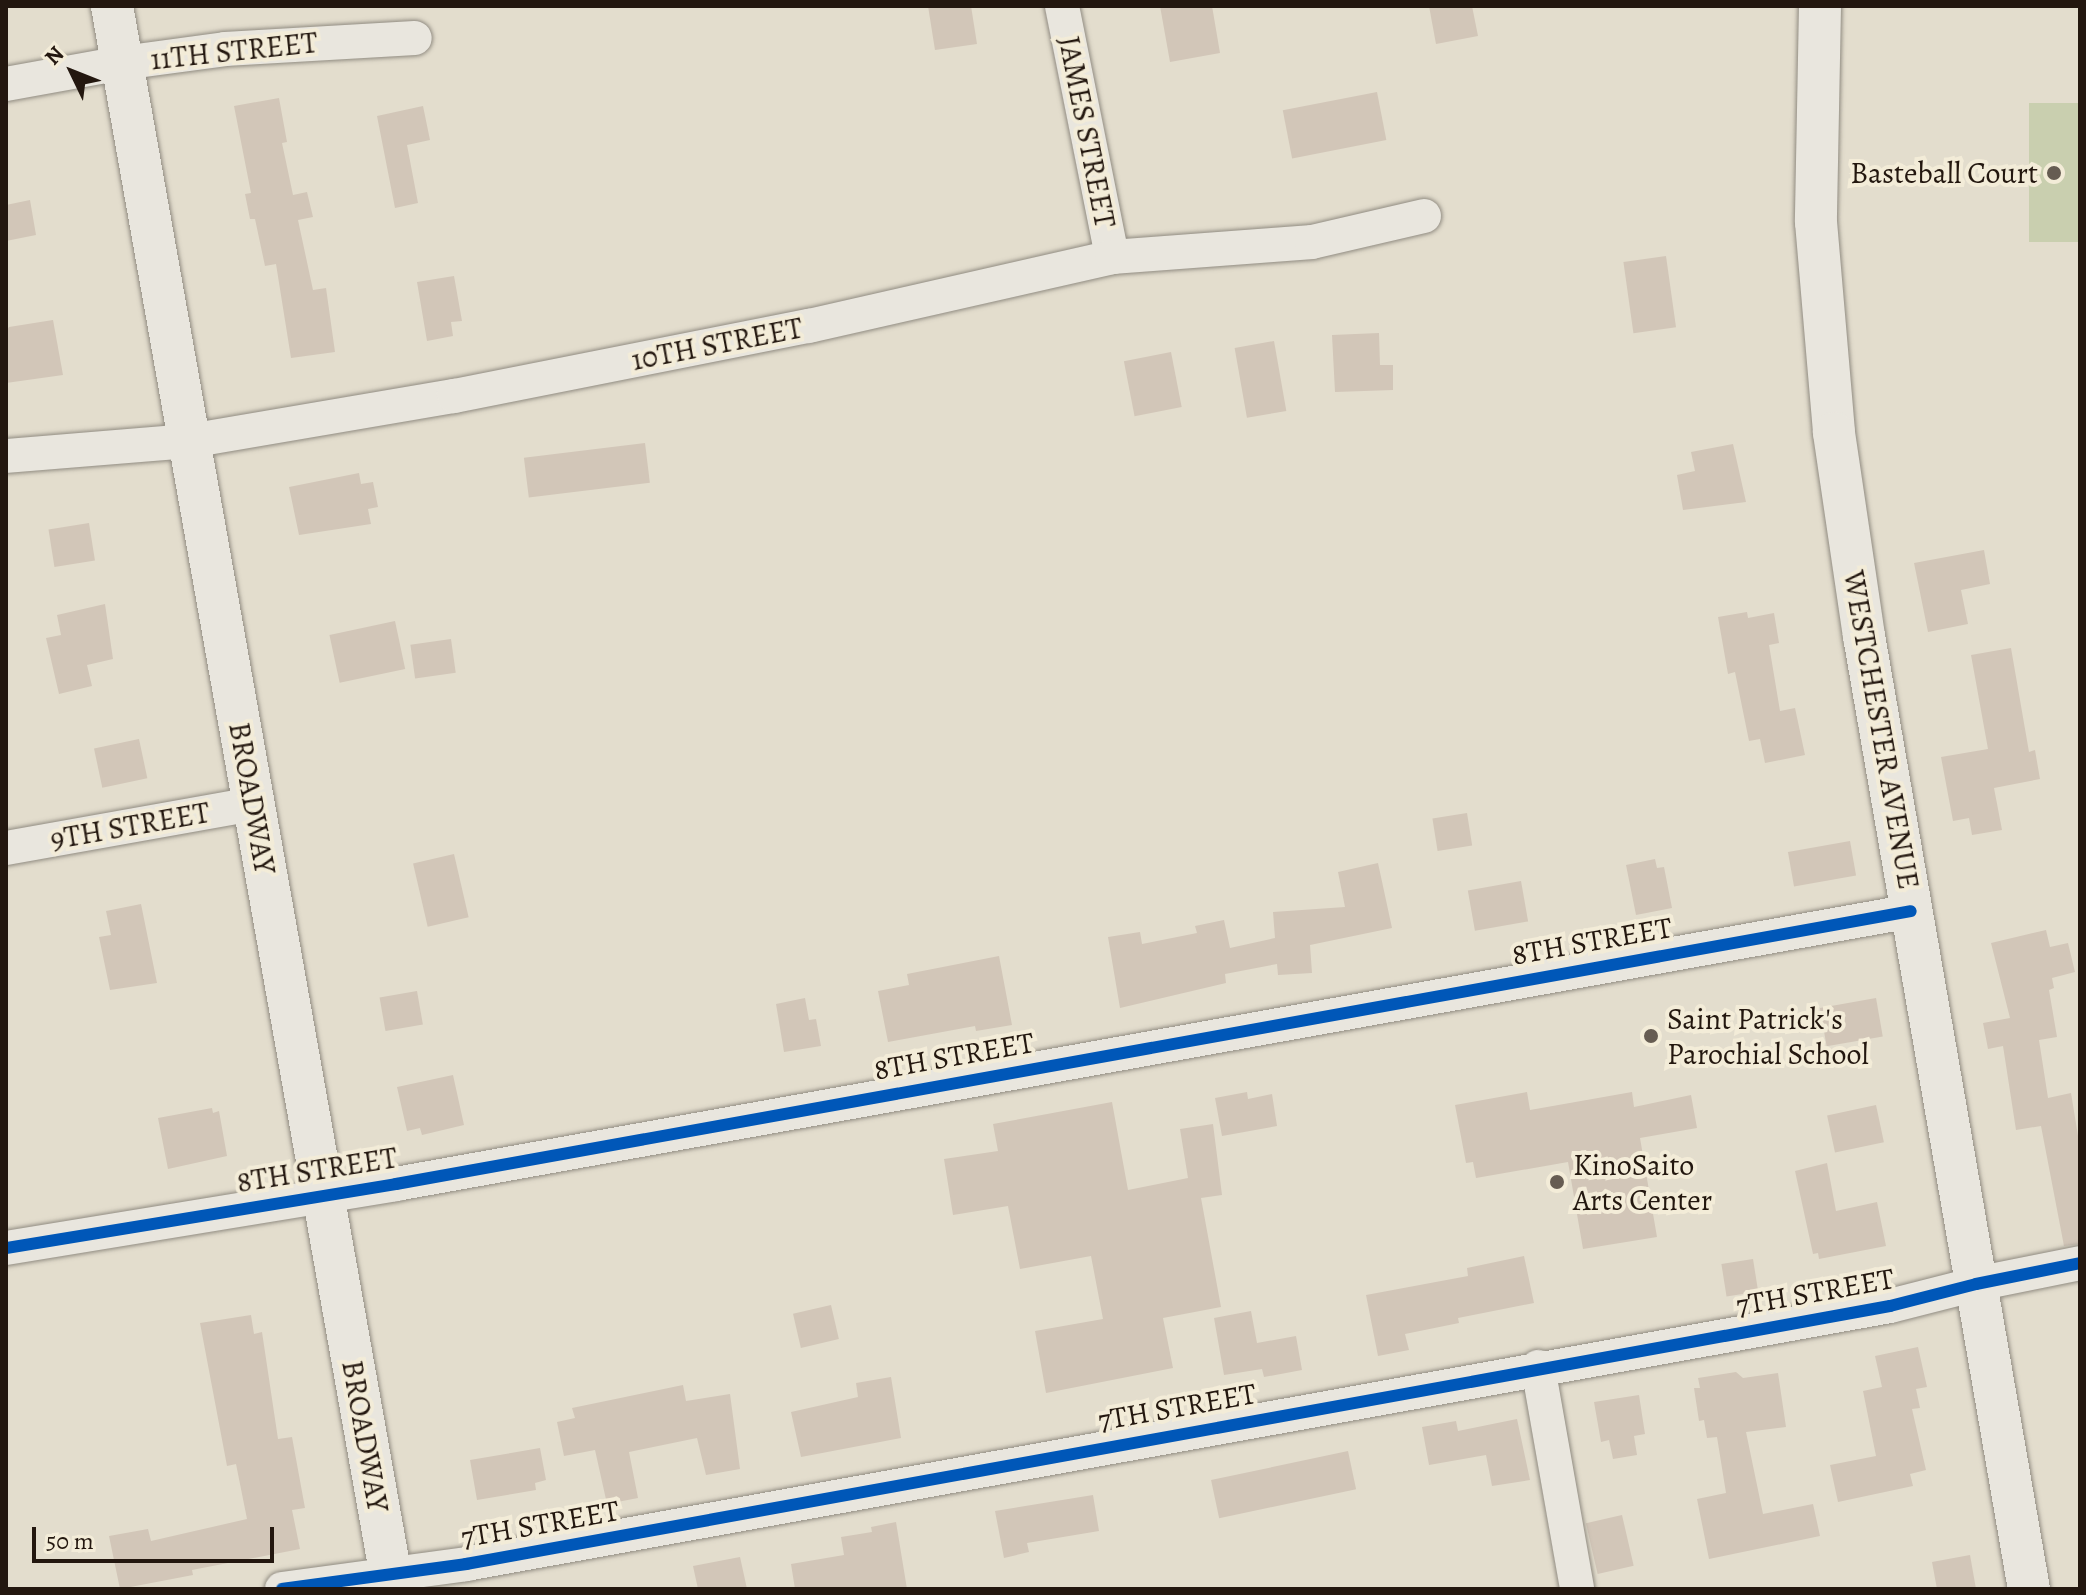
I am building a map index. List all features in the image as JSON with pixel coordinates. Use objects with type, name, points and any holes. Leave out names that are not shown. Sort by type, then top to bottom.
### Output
[{"type":"street","name":"BROADWAY","points":[[112,6],[320,1196],[392,1582]]},
{"type":"street","name":"JAMES STREET","points":[[1062,6],[1112,257]]},
{"type":"street","name":"WESTCHESTER AVENUE","points":[[1820,6],[1816,222],[1825,347],[1851,550],[2029,1589]]},
{"type":"street","name":"11TH STREET","points":[[6,84],[122,63],[225,49],[415,38]]},
{"type":"street","name":"10TH STREET","points":[[6,456],[190,441],[454,396],[809,326],[1112,257],[1312,242],[1424,216]]},
{"type":"street","name":"9TH STREET","points":[[6,848],[253,804]]},
{"type":"street","name":"8TH STREET","points":[[6,1248],[320,1196],[1911,911]]},
{"type":"street","name":"7TH STREET","points":[[282,1589],[392,1582],[466,1564],[1538,1367],[1890,1306],[1976,1284],[2080,1263]]},
{"type":"street","points":[[1538,1367],[1577,1589]]},
{"type":"green space","name":"Basteball Court","points":[[2029,103],[2080,103],[2080,242],[2029,242]]},
{"type":"building","points":[[928,6],[971,6],[977,44],[935,50]]},
{"type":"building","points":[[1160,6],[1212,6],[1220,53],[1170,62]]},
{"type":"building","points":[[1429,6],[1472,6],[1478,36],[1436,44]]},
{"type":"building","points":[[1377,92],[1386,140],[1292,158],[1283,110]]},
{"type":"building","points":[[279,98],[287,142],[282,143],[293,195],[307,192],[313,217],[298,220],[313,290],[326,288],[335,352],[291,358],[276,264],[265,266],[255,219],[250,219],[245,194],[251,193],[234,106]]},
{"type":"building","points":[[423,106],[430,140],[407,145],[418,203],[395,208],[377,116]]},
{"type":"building","points":[[30,200],[36,235],[6,241],[6,205]]},
{"type":"building","points":[[1666,256],[1676,327],[1633,333],[1623,262]]},
{"type":"building","points":[[454,276],[462,321],[451,322],[453,336],[427,341],[417,282]]},
{"type":"building","points":[[53,320],[63,375],[6,383],[6,332],[9,327]]},
{"type":"building","points":[[1379,333],[1380,365],[1393,365],[1393,390],[1335,392],[1332,335]]},
{"type":"building","points":[[1274,341],[1286,411],[1247,418],[1235,348]]},
{"type":"building","points":[[1171,352],[1182,407],[1135,416],[1124,361]]},
{"type":"building","points":[[645,443],[650,483],[529,498],[524,458]]},
{"type":"building","points":[[1733,444],[1746,502],[1683,510],[1677,475],[1695,471],[1691,452]]},
{"type":"building","points":[[359,473],[361,484],[373,482],[378,507],[368,509],[371,524],[299,535],[289,487]]},
{"type":"building","points":[[89,523],[95,561],[54,567],[49,529]]},
{"type":"building","points":[[1984,550],[1990,584],[1961,590],[1968,624],[1928,632],[1914,563]]},
{"type":"building","points":[[105,604],[113,659],[87,665],[92,686],[59,694],[46,638],[61,635],[57,615]]},
{"type":"building","points":[[1747,612],[1748,618],[1774,613],[1779,643],[1769,645],[1780,711],[1795,708],[1805,755],[1765,763],[1760,739],[1749,741],[1735,672],[1728,674],[1718,617]]},
{"type":"building","points":[[395,621],[405,669],[340,683],[329,635]]},
{"type":"building","points":[[451,639],[456,673],[415,678],[410,645]]},
{"type":"building","points":[[2011,648],[2029,752],[2035,750],[2040,779],[1994,788],[2002,830],[1972,835],[1969,818],[1953,821],[1941,757],[1988,749],[1971,655]]},
{"type":"building","points":[[139,739],[147,778],[102,788],[94,749]]},
{"type":"building","points":[[1467,813],[1472,846],[1438,851],[1432,818]]},
{"type":"building","points":[[1850,841],[1856,875],[1794,886],[1788,852]]},
{"type":"building","points":[[454,854],[469,917],[428,927],[413,863]]},
{"type":"building","points":[[1655,859],[1657,868],[1664,867],[1672,908],[1636,915],[1626,865]]},
{"type":"building","points":[[1378,863],[1392,928],[1310,945],[1312,973],[1278,975],[1277,964],[1225,974],[1226,983],[1120,1008],[1108,937],[1140,932],[1142,944],[1197,933],[1195,926],[1224,920],[1230,948],[1275,938],[1273,912],[1345,907],[1338,872]]},
{"type":"building","points":[[1521,881],[1528,921],[1475,931],[1468,890]]},
{"type":"building","points":[[141,904],[157,983],[110,990],[99,937],[111,935],[106,911]]},
{"type":"building","points":[[2046,930],[2050,947],[2068,943],[2075,972],[2052,978],[2054,988],[2049,990],[2057,1037],[2039,1040],[2048,1098],[2071,1093],[2080,1148],[2080,1244],[2064,1246],[2041,1126],[2016,1130],[2003,1046],[1988,1049],[1983,1023],[2010,1018],[1991,943]]},
{"type":"building","points":[[999,956],[1012,1025],[976,1031],[975,1026],[888,1042],[878,991],[909,985],[907,974]]},
{"type":"building","points":[[417,991],[423,1024],[385,1031],[380,998]]},
{"type":"building","points":[[805,998],[809,1020],[816,1019],[821,1046],[784,1052],[776,1004]]},
{"type":"building","points":[[1876,998],[1883,1036],[1827,1046],[1820,1008]]},
{"type":"building","points":[[453,1075],[464,1125],[422,1135],[420,1128],[407,1131],[397,1087]]},
{"type":"building","points":[[1247,1092],[1248,1099],[1272,1094],[1277,1126],[1222,1136],[1215,1098]]},
{"type":"building","points":[[1527,1092],[1530,1110],[1632,1092],[1634,1107],[1691,1095],[1697,1128],[1640,1138],[1657,1237],[1583,1249],[1568,1162],[1476,1178],[1473,1162],[1466,1163],[1455,1105]]},
{"type":"building","points":[[1112,1102],[1128,1190],[1188,1178],[1180,1129],[1213,1124],[1222,1195],[1201,1198],[1221,1307],[1163,1318],[1173,1368],[1046,1393],[1035,1331],[1103,1319],[1091,1256],[1020,1269],[1008,1206],[953,1215],[944,1159],[998,1151],[993,1124]]},
{"type":"building","points":[[1876,1105],[1884,1142],[1835,1153],[1827,1115]]},
{"type":"building","points":[[212,1108],[213,1113],[219,1111],[227,1156],[168,1169],[158,1118]]},
{"type":"building","points":[[1827,1163],[1836,1211],[1877,1202],[1886,1246],[1819,1259],[1818,1253],[1813,1254],[1795,1171]]},
{"type":"building","points":[[1524,1256],[1534,1303],[1458,1318],[1459,1323],[1405,1334],[1409,1350],[1378,1356],[1366,1295],[1468,1276],[1467,1268]]},
{"type":"building","points":[[1753,1259],[1758,1292],[1727,1297],[1721,1264]]},
{"type":"building","points":[[831,1305],[839,1339],[801,1348],[793,1314]]},
{"type":"building","points":[[1251,1311],[1257,1343],[1296,1336],[1302,1370],[1264,1377],[1262,1369],[1224,1375],[1214,1318]]},
{"type":"building","points":[[251,1315],[254,1334],[262,1332],[278,1439],[292,1437],[305,1508],[292,1510],[300,1549],[192,1570],[193,1575],[120,1589],[109,1536],[148,1529],[151,1541],[247,1519],[236,1464],[227,1466],[200,1323]]},
{"type":"building","points":[[1918,1347],[1927,1387],[1916,1389],[1920,1408],[1912,1409],[1926,1470],[1910,1474],[1913,1486],[1838,1502],[1830,1465],[1876,1456],[1863,1391],[1882,1387],[1875,1356]]},
{"type":"building","points":[[1736,1372],[1743,1378],[1778,1373],[1786,1427],[1746,1432],[1763,1514],[1813,1504],[1820,1536],[1709,1559],[1697,1499],[1726,1493],[1717,1437],[1707,1438],[1704,1420],[1699,1421],[1694,1388],[1700,1388],[1698,1378]]},
{"type":"building","points":[[891,1377],[901,1438],[801,1457],[791,1412],[858,1397],[856,1383]]},
{"type":"building","points":[[683,1385],[686,1401],[730,1394],[740,1469],[706,1475],[697,1438],[629,1452],[638,1498],[607,1504],[595,1450],[564,1456],[557,1422],[575,1418],[572,1408]]},
{"type":"building","points":[[1639,1395],[1645,1434],[1634,1436],[1637,1455],[1613,1459],[1609,1440],[1601,1442],[1594,1402]]},
{"type":"building","points":[[1517,1419],[1530,1480],[1492,1486],[1486,1455],[1429,1465],[1422,1427],[1456,1421],[1458,1431]]},
{"type":"building","points":[[540,1448],[546,1480],[535,1483],[536,1490],[477,1500],[470,1460]]},
{"type":"building","points":[[1348,1451],[1356,1489],[1219,1518],[1211,1480]]},
{"type":"building","points":[[1093,1495],[1099,1531],[1027,1543],[1029,1552],[1004,1558],[995,1511]]},
{"type":"building","points":[[1622,1515],[1634,1566],[1598,1574],[1586,1523]]},
{"type":"building","points":[[896,1522],[907,1589],[795,1589],[791,1564],[844,1555],[841,1537],[872,1532],[871,1527]]},
{"type":"building","points":[[1970,1555],[1976,1589],[1937,1589],[1932,1562]]},
{"type":"building","points":[[740,1557],[747,1589],[698,1589],[693,1566]]},
{"type":"cycle path","points":[[6,1248],[396,1184],[1911,911]]},
{"type":"cycle path","points":[[282,1589],[466,1564],[1890,1306],[1976,1284],[2080,1263]]},
{"type":"place","name":"Basteball Court","points":[[2054,173]]},
{"type":"place","name":"Saint Patrick's Parochial School","points":[[1651,1036]]},
{"type":"place","name":"KinoSaito Arts Center","points":[[1557,1182]]}]
